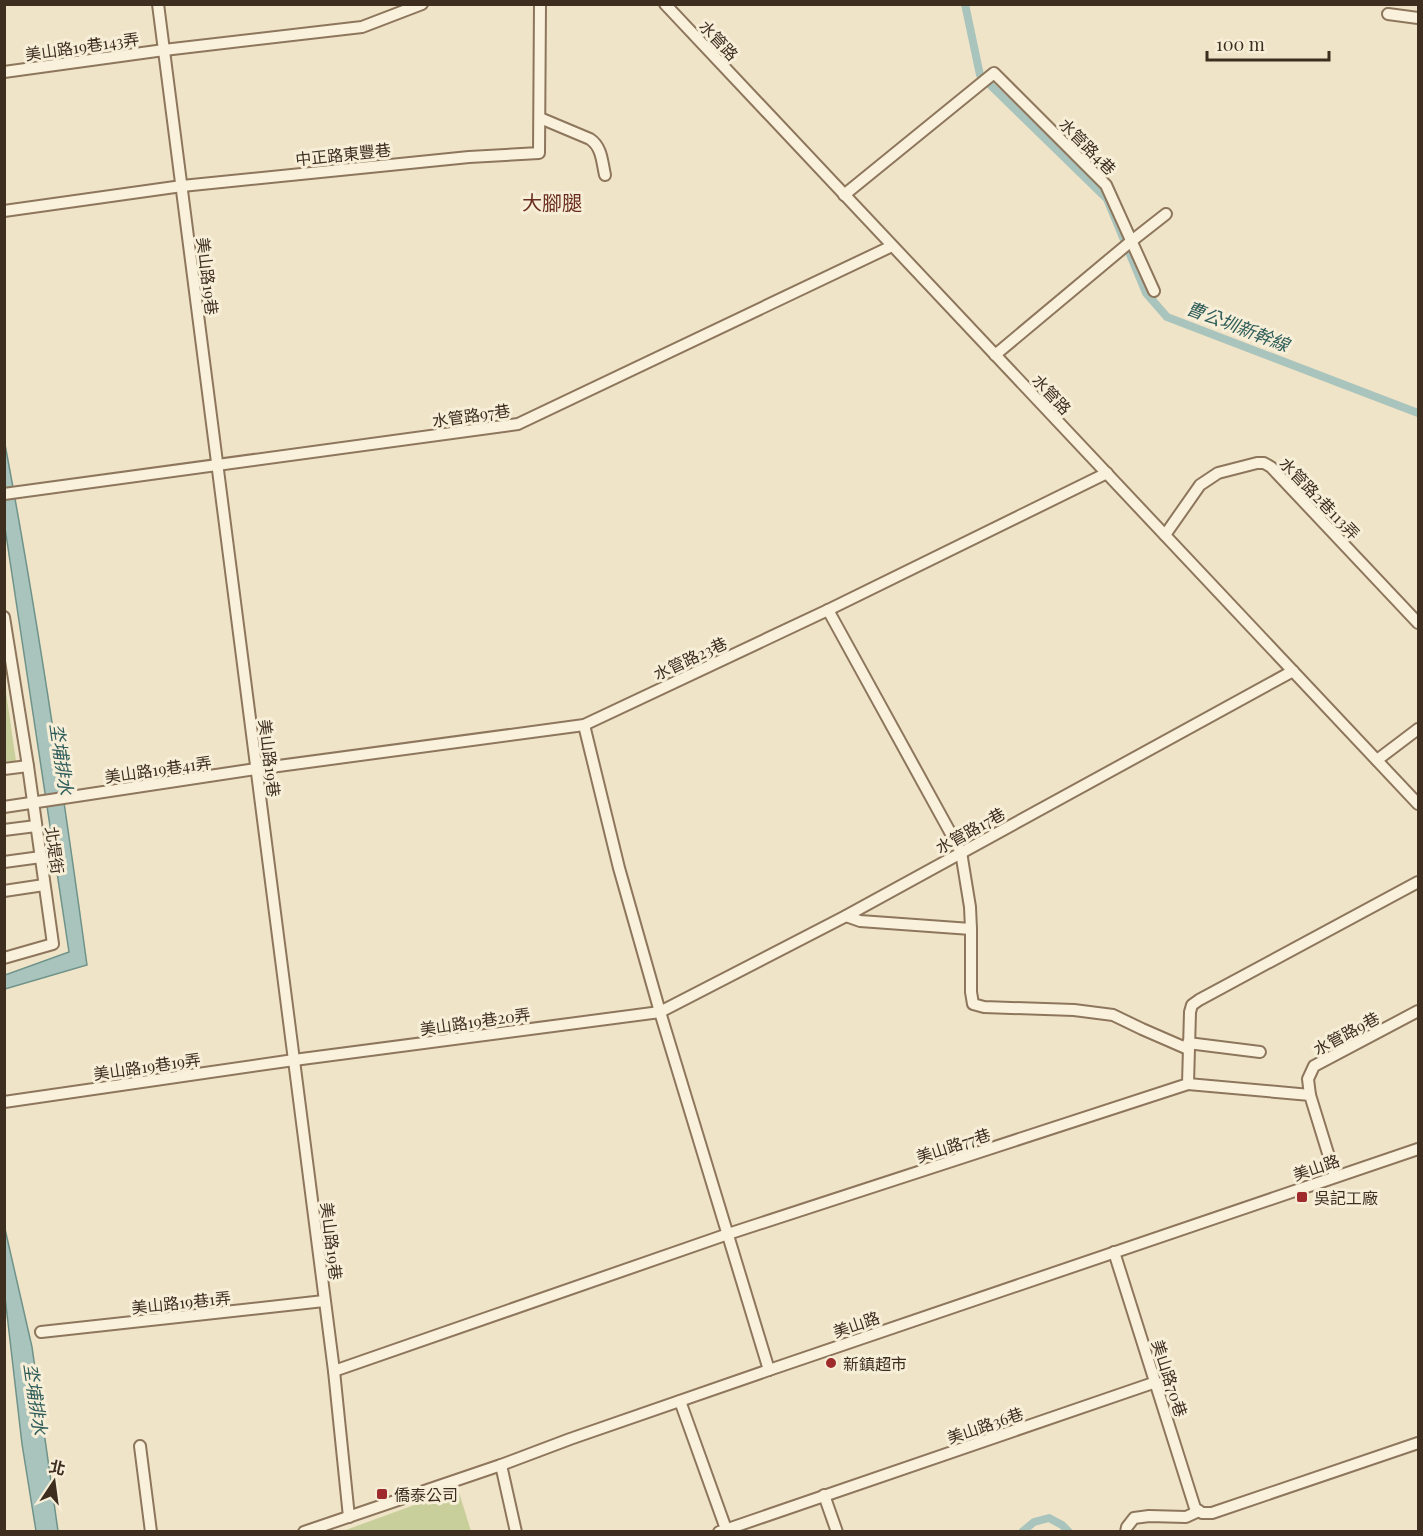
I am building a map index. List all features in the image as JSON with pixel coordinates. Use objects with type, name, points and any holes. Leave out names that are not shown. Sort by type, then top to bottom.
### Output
[{"type":"street","name":"美山路19巷","points":[[158,4],[334,1371],[349,1516]]},
{"type":"street","points":[[164,50],[362,27],[422,4]]},
{"type":"street","name":"中正路東豐巷","points":[[4,211],[182,186],[469,157],[539,153],[540,4]]},
{"type":"street","name":"水管路","points":[[665,4],[1419,804]]},
{"type":"street","points":[[1388,14],[1419,18]]},
{"type":"street","name":"美山路19巷143弄","points":[[4,72],[164,50]]},
{"type":"street","name":"水管路4巷","points":[[844,195],[992,73],[997,74],[1107,185],[1130,242],[1154,291]]},
{"type":"street","points":[[540,118],[595,142],[599,148],[605,176]]},
{"type":"street","points":[[995,355],[1166,214]]},
{"type":"street","name":"水管路97巷","points":[[4,494],[518,424],[892,246]]},
{"type":"street","name":"水管路2巷113弄","points":[[1164,535],[1200,485],[1218,473],[1264,463],[1271,467],[1419,623]]},
{"type":"street","name":"水管路23巷","points":[[256,769],[584,725],[828,610],[1107,473]]},
{"type":"street","points":[[828,610],[961,852],[970,907],[973,1004],[984,1007],[1074,1010],[1113,1015],[1142,1029],[1188,1046],[1260,1052]]},
{"type":"street","name":"北堤街","points":[[4,617],[36,803],[36,826],[53,944],[4,958]]},
{"type":"street","name":"水管路17巷","points":[[660,1012],[846,916],[1293,671]]},
{"type":"street","points":[[584,725],[620,868],[660,1012],[769,1370]]},
{"type":"street","points":[[1377,760],[1419,729]]},
{"type":"street","points":[[4,769],[28,766]]},
{"type":"street","name":"美山路19巷41弄","points":[[4,807],[256,769]]},
{"type":"street","points":[[4,830],[36,826]]},
{"type":"street","points":[[4,862],[40,856]]},
{"type":"street","points":[[1188,1084],[1188,1046],[1192,1005],[1419,882]]},
{"type":"street","points":[[4,891],[45,885]]},
{"type":"street","points":[[846,916],[860,921],[971,929]]},
{"type":"street","name":"水管路9巷","points":[[1310,1095],[1308,1079],[1314,1066],[1419,1011]]},
{"type":"street","name":"美山路19巷20弄","points":[[294,1060],[660,1012]]},
{"type":"street","name":"美山路19巷19弄","points":[[4,1102],[294,1060]]},
{"type":"street","name":"美山路77巷","points":[[334,1371],[728,1234],[1188,1084],[1310,1095]]},
{"type":"street","points":[[1310,1095],[1335,1176]]},
{"type":"street","name":"美山路","points":[[304,1532],[769,1370],[1419,1149]]},
{"type":"street","name":"美山路70巷","points":[[1114,1252],[1195,1508],[1199,1511]]},
{"type":"street","name":"美山路19巷1弄","points":[[41,1332],[324,1301]]},
{"type":"street","name":"美山路36巷","points":[[680,1401],[722,1530],[1156,1382]]},
{"type":"street","points":[[1126,1532],[1134,1518],[1186,1517],[1199,1511],[1212,1513],[1419,1443]]},
{"type":"street","points":[[140,1446],[151,1532]]},
{"type":"street","points":[[501,1465],[516,1532]]},
{"type":"street","points":[[824,1496],[837,1532]]},
{"type":"green space","points":[[5,685],[16,761],[4,762]]},
{"type":"green space","points":[[458,1489],[471,1531],[343,1531]]},
{"type":"water","points":[[4,439],[49,701],[87,965],[5,989],[5,975],[69,952],[5,528]]},
{"type":"water","name":"坔埔排水","points":[[5,1229],[32,1347],[58,1531],[36,1531],[22,1444],[5,1297]]},
{"type":"waterway","name":"曹公圳新幹線","points":[[965,4],[980,75],[1107,199],[1146,293],[1167,317],[1418,413]]},
{"type":"waterway","points":[[1022,1532],[1034,1522],[1049,1518],[1069,1532]]},
{"type":"place","name":"吳記工廠","points":[[1302,1197]]},
{"type":"place","name":"新鎮超市","points":[[831,1363]]},
{"type":"place","name":"僑泰公司","points":[[382,1494]]},
{"type":"district","name":"大腳腿","points":[[552,201]]}]
